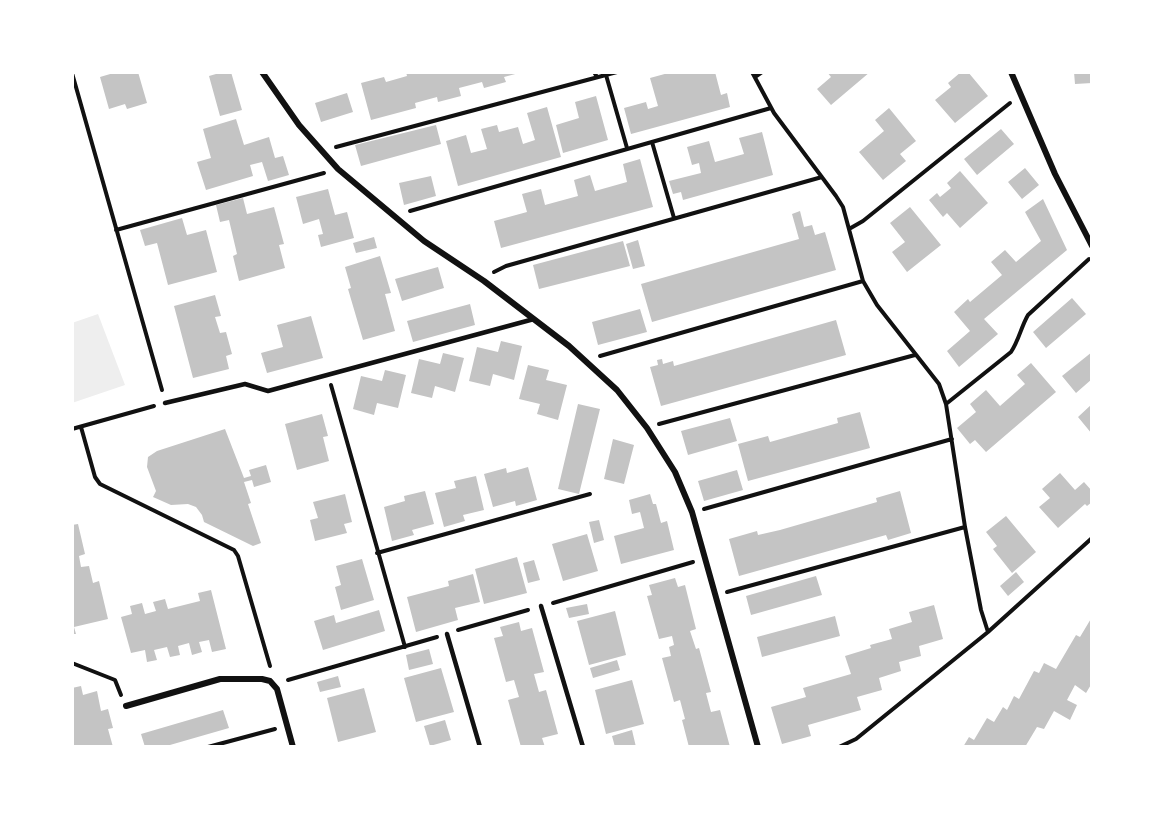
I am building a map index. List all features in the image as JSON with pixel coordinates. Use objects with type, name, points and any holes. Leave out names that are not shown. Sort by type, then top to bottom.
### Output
[{"type":"street","points":[[262,72],[277,95],[338,169],[424,242],[484,280],[585,360],[617,390],[647,428],[675,472],[692,512],[758,747]]},
{"type":"street","points":[[1011,72],[1055,174],[1092,246]]},
{"type":"street","points":[[126,706],[220,679],[246,678],[271,683],[277,689],[293,747]]},
{"type":"lane","points":[[165,403],[245,384],[268,391],[534,319]]},
{"type":"lane","points":[[541,606],[583,747]]},
{"type":"lane","points":[[447,634],[480,747]]},
{"type":"path","points":[[594,72],[597,77]]},
{"type":"path","points":[[321,151],[617,72]]},
{"type":"path","points":[[752,72],[771,108],[843,207],[863,281],[876,305],[939,384],[946,404],[965,527],[981,610],[988,632]]},
{"type":"path","points":[[755,77],[762,72]]},
{"type":"path","points":[[72,73],[73,85],[165,403],[72,429]]},
{"type":"path","points":[[606,75],[627,148]]},
{"type":"path","points":[[849,229],[863,221],[1020,95]]},
{"type":"path","points":[[392,216],[771,108]]},
{"type":"path","points":[[652,142],[674,219]]},
{"type":"path","points":[[116,230],[338,169]]},
{"type":"path","points":[[484,280],[494,271],[506,266],[822,177]]},
{"type":"path","points":[[946,404],[1011,352],[1018,342],[1028,315],[1092,257]]},
{"type":"path","points":[[585,360],[863,281]]},
{"type":"path","points":[[647,428],[915,355]]},
{"type":"path","points":[[81,427],[95,477],[100,484],[234,550],[238,556],[272,671],[271,683],[405,647],[328,375]]},
{"type":"path","points":[[692,512],[952,439]]},
{"type":"path","points":[[377,553],[590,494]]},
{"type":"path","points":[[715,596],[965,527]]},
{"type":"path","points":[[839,747],[856,739],[988,632],[1092,537]]},
{"type":"path","points":[[72,663],[115,680],[126,706]]},
{"type":"path","points":[[208,747],[287,726]]},
{"type":"shaded area","points":[[98,314],[125,385],[72,403],[72,323]]},
{"type":"building","points":[[117,72],[138,72],[147,103],[127,109],[125,104],[109,109],[100,77]]},
{"type":"building","points":[[231,72],[242,110],[220,116],[209,76]]},
{"type":"building","points":[[406,72],[519,73],[504,77],[506,82],[484,88],[482,82],[459,88],[461,96],[438,102],[437,97],[415,103],[416,108],[371,120],[361,83],[384,77],[386,82],[407,76]]},
{"type":"building","points":[[672,72],[715,72],[721,95],[727,93],[730,107],[631,134],[624,108],[646,102],[648,109],[658,106],[650,78]]},
{"type":"building","points":[[827,72],[870,72],[831,105],[817,89],[831,77]]},
{"type":"building","points":[[961,72],[968,72],[988,96],[955,123],[935,100],[951,87],[948,83]]},
{"type":"building","points":[[1074,72],[1092,72],[1092,83],[1075,84]]},
{"type":"building","points":[[347,93],[353,112],[321,122],[315,103]]},
{"type":"building","points":[[596,96],[608,140],[563,153],[556,125],[579,118],[575,102]]},
{"type":"building","points":[[547,107],[561,157],[458,186],[446,141],[466,135],[471,153],[487,149],[481,129],[497,125],[499,132],[518,127],[523,144],[535,140],[527,113]]},
{"type":"building","points":[[889,108],[916,141],[900,154],[906,161],[883,180],[859,152],[884,131],[875,120]]},
{"type":"building","points":[[236,119],[244,145],[269,137],[275,158],[283,156],[289,175],[268,181],[262,162],[250,165],[253,176],[206,190],[197,162],[211,158],[203,129]]},
{"type":"building","points":[[436,125],[441,144],[361,166],[355,145]]},
{"type":"building","points":[[1001,129],[1014,144],[977,175],[964,159]]},
{"type":"building","points":[[762,132],[773,175],[683,200],[681,192],[673,194],[669,181],[701,173],[699,163],[692,165],[687,147],[709,141],[715,162],[744,154],[739,138]]},
{"type":"building","points":[[640,159],[653,207],[501,248],[494,221],[527,212],[522,194],[541,189],[545,205],[578,196],[574,180],[590,175],[595,191],[627,182],[623,164]]},
{"type":"building","points":[[1025,168],[1039,185],[1022,199],[1008,182]]},
{"type":"building","points":[[960,171],[988,203],[960,228],[947,213],[943,217],[929,200],[937,193],[940,197],[951,188],[947,183]]},
{"type":"building","points":[[431,176],[436,196],[404,205],[399,183]]},
{"type":"building","points":[[328,189],[335,215],[347,212],[354,238],[321,247],[318,235],[323,234],[319,219],[303,224],[296,197]]},
{"type":"building","points":[[243,198],[247,214],[274,207],[284,244],[279,245],[285,268],[239,281],[233,256],[237,254],[229,220],[220,222],[216,205]]},
{"type":"building","points":[[1043,199],[1067,250],[984,319],[998,334],[959,367],[947,351],[970,331],[954,312],[968,299],[970,302],[1002,275],[991,262],[1005,250],[1016,262],[1041,241],[1025,212]]},
{"type":"building","points":[[910,207],[941,245],[907,272],[892,252],[905,242],[890,223]]},
{"type":"building","points":[[800,211],[804,227],[812,225],[815,235],[825,232],[836,270],[652,322],[641,284],[799,239],[792,214]]},
{"type":"building","points":[[182,218],[187,235],[206,230],[217,272],[168,285],[157,243],[145,246],[140,230]]},
{"type":"building","points":[[374,237],[377,248],[356,253],[353,243]]},
{"type":"building","points":[[638,240],[645,266],[633,269],[626,244]]},
{"type":"building","points":[[623,241],[630,266],[539,289],[533,265]]},
{"type":"building","points":[[380,256],[391,293],[385,294],[395,331],[363,340],[348,289],[351,288],[345,267]]},
{"type":"building","points":[[438,267],[444,288],[402,301],[395,279]]},
{"type":"building","points":[[215,295],[221,316],[215,317],[220,333],[226,332],[232,354],[226,356],[229,369],[193,378],[174,306]]},
{"type":"building","points":[[1072,298],[1086,314],[1046,348],[1033,332]]},
{"type":"building","points":[[470,304],[475,325],[413,342],[407,321]]},
{"type":"building","points":[[640,309],[647,332],[598,345],[592,322]]},
{"type":"building","points":[[311,316],[323,358],[267,373],[261,353],[283,347],[277,325]]},
{"type":"building","points":[[836,320],[846,355],[661,406],[650,367],[658,365],[657,360],[662,359],[663,364],[673,361],[674,366]]},
{"type":"building","points":[[501,341],[522,346],[514,380],[493,374],[490,386],[469,381],[477,347],[498,352]]},
{"type":"building","points":[[1092,352],[1092,379],[1076,393],[1062,376]]},
{"type":"building","points":[[443,353],[464,358],[455,392],[435,386],[432,398],[411,393],[419,359],[440,364]]},
{"type":"building","points":[[1031,363],[1056,392],[986,452],[975,440],[970,444],[957,428],[976,412],[970,404],[986,390],[1000,406],[1025,384],[1017,375]]},
{"type":"building","points":[[528,365],[549,370],[546,380],[567,385],[558,420],[537,414],[540,404],[519,399]]},
{"type":"building","points":[[385,370],[406,375],[398,408],[377,403],[374,415],[353,409],[361,376],[382,381]]},
{"type":"building","points":[[578,404],[600,409],[579,494],[558,489]]},
{"type":"building","points":[[1092,404],[1092,434],[1078,417]]},
{"type":"building","points":[[860,412],[870,448],[748,481],[738,444],[768,436],[770,442],[838,423],[837,418]]},
{"type":"building","points":[[322,414],[328,436],[323,437],[329,461],[297,470],[285,424]]},
{"type":"building","points":[[730,418],[737,441],[688,455],[681,431]]},
{"type":"building","points":[[225,429],[244,478],[251,476],[249,470],[266,465],[271,482],[254,487],[252,480],[244,482],[251,503],[248,504],[261,543],[253,546],[204,522],[196,507],[188,504],[171,505],[153,497],[156,491],[147,467],[148,457],[157,451]]},
{"type":"building","points":[[613,439],[634,445],[624,484],[604,479]]},
{"type":"building","points":[[528,467],[537,500],[516,506],[515,501],[493,507],[484,474],[506,468],[507,473]]},
{"type":"building","points":[[737,470],[743,490],[704,501],[698,481]]},
{"type":"building","points":[[1060,473],[1075,490],[1084,482],[1092,491],[1092,502],[1087,506],[1085,504],[1058,528],[1039,507],[1050,498],[1042,489]]},
{"type":"building","points":[[476,476],[484,510],[463,515],[465,521],[444,527],[435,493],[456,488],[454,481]]},
{"type":"building","points":[[425,491],[434,524],[412,530],[414,535],[392,541],[384,507],[405,501],[404,496]]},
{"type":"building","points":[[900,491],[911,533],[888,540],[886,535],[739,576],[729,539],[757,531],[758,535],[780,530],[877,502],[876,498]]},
{"type":"building","points":[[345,494],[352,522],[344,524],[347,533],[315,541],[310,520],[318,518],[313,502]]},
{"type":"building","points":[[650,494],[653,504],[656,504],[661,523],[667,521],[674,550],[621,564],[614,536],[644,528],[640,512],[632,514],[629,500]]},
{"type":"building","points":[[1006,516],[1036,552],[1012,573],[993,549],[997,546],[986,532]]},
{"type":"building","points":[[599,520],[604,540],[594,543],[589,522]]},
{"type":"building","points":[[78,524],[85,554],[79,556],[81,567],[89,566],[93,583],[99,581],[108,619],[74,627],[76,634],[72,634],[72,525]]},
{"type":"building","points":[[587,534],[598,571],[563,581],[552,544]]},
{"type":"building","points":[[517,557],[527,593],[484,604],[475,569]]},
{"type":"building","points":[[362,559],[374,600],[341,610],[335,587],[341,585],[336,566]]},
{"type":"building","points":[[534,560],[540,580],[528,583],[523,563]]},
{"type":"building","points":[[1016,572],[1024,582],[1008,596],[1000,586]]},
{"type":"building","points":[[473,574],[480,602],[455,608],[458,620],[416,632],[407,597],[449,586],[448,581]]},
{"type":"building","points":[[816,576],[822,595],[751,615],[746,596]]},
{"type":"building","points":[[675,578],[678,587],[685,585],[696,629],[690,631],[696,649],[699,648],[711,692],[706,693],[711,712],[720,710],[730,747],[689,747],[680,700],[674,702],[662,658],[671,656],[669,647],[674,645],[672,636],[659,639],[647,596],[652,595],[649,585]]},
{"type":"building","points":[[211,590],[226,649],[212,652],[209,640],[199,642],[202,652],[192,655],[189,643],[178,646],[180,655],[170,657],[167,647],[154,650],[157,660],[147,662],[145,650],[131,653],[121,617],[132,614],[130,606],[142,603],[145,614],[156,611],[153,602],[165,599],[168,609],[200,601],[198,593]]},
{"type":"building","points":[[587,604],[589,614],[569,618],[566,608]]},
{"type":"building","points":[[934,605],[943,639],[919,646],[921,656],[899,662],[901,671],[879,678],[882,690],[857,697],[861,710],[808,725],[811,736],[782,744],[771,707],[806,697],[803,688],[851,674],[845,656],[871,648],[870,645],[892,639],[889,629],[912,622],[909,612]]},
{"type":"building","points":[[379,610],[385,631],[323,650],[314,621],[334,615],[336,623]]},
{"type":"building","points":[[615,611],[626,655],[589,665],[577,621]]},
{"type":"building","points":[[835,616],[840,636],[762,657],[757,637]]},
{"type":"building","points":[[1092,617],[1092,683],[1086,693],[1075,685],[1067,700],[1077,705],[1070,720],[1054,711],[1044,729],[1037,727],[1025,747],[963,747],[969,737],[974,740],[987,718],[994,722],[1003,707],[1007,710],[1014,696],[1019,699],[1034,671],[1039,673],[1044,663],[1056,669],[1076,635],[1080,637]]},
{"type":"building","points":[[519,622],[521,631],[532,628],[544,672],[534,674],[539,692],[546,690],[558,734],[542,738],[545,747],[521,747],[508,700],[519,697],[514,680],[506,682],[494,638],[503,636],[500,627]]},
{"type":"building","points":[[429,649],[433,664],[409,670],[406,655]]},
{"type":"building","points":[[617,660],[620,670],[593,678],[590,668]]},
{"type":"building","points":[[441,668],[454,712],[416,722],[404,678]]},
{"type":"building","points":[[338,676],[341,687],[320,692],[317,682]]},
{"type":"building","points":[[632,680],[644,724],[606,734],[595,690]]},
{"type":"building","points":[[81,686],[83,695],[97,691],[101,711],[108,709],[113,728],[108,729],[113,747],[72,747],[72,688]]},
{"type":"building","points":[[364,688],[376,732],[338,742],[327,698]]},
{"type":"building","points":[[223,710],[229,728],[163,747],[145,747],[141,734]]},
{"type":"building","points":[[445,720],[451,740],[430,746],[424,726]]},
{"type":"building","points":[[632,730],[636,747],[615,747],[612,736]]}]
